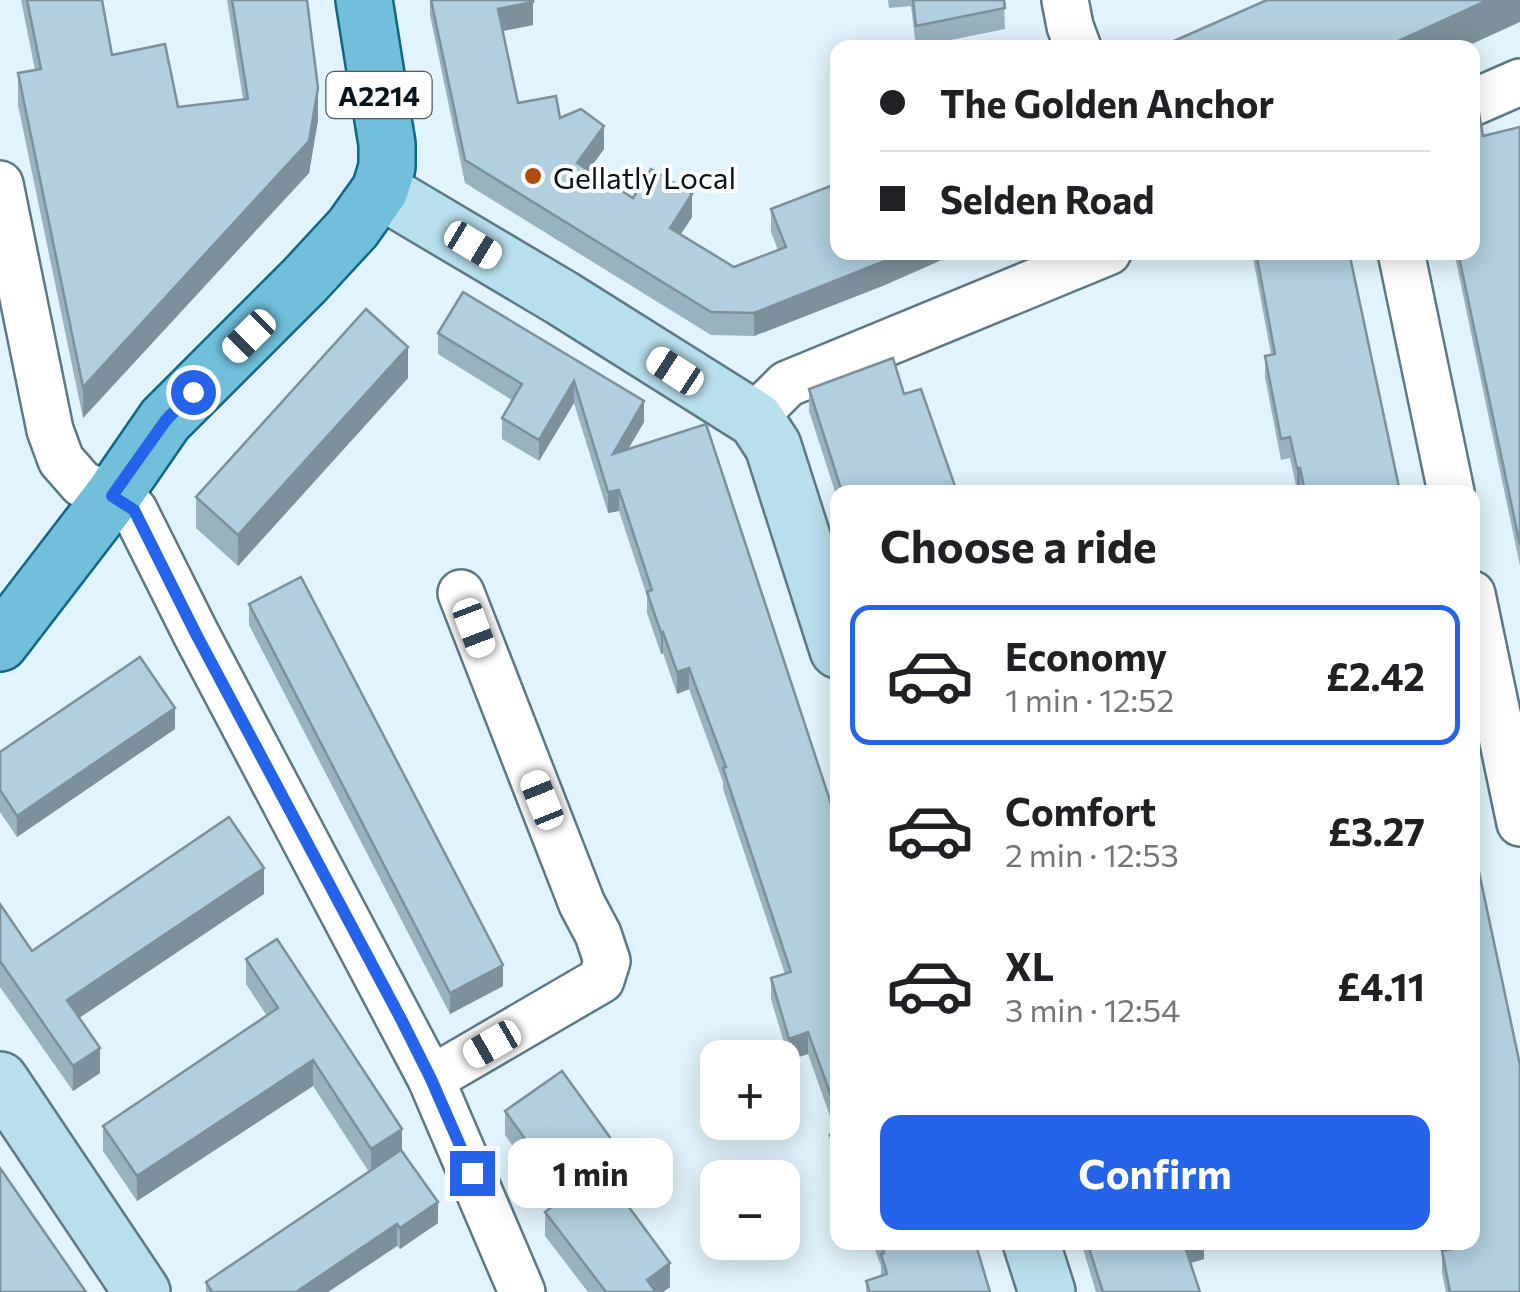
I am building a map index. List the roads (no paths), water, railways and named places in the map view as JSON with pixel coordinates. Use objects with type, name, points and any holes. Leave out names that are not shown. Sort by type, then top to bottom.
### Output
[{"type":"main road","name":"A2214","points":[[0,643],[166,420],[305,280],[353,228],[380,190],[387,144],[364,0]]},
{"type":"main road","points":[[380,190],[756,420],[774,446],[830,624]]},
{"type":"main road","points":[[0,1080],[142,1292]]},
{"type":"main road","points":[[1034,1250],[1047,1292]]},
{"type":"street","points":[[1065,0],[1075,40]]},
{"type":"street","points":[[1480,100],[1520,82]]},
{"type":"street","points":[[0,184],[50,430],[61,460],[82,484],[134,510],[431,1079],[522,1292]]},
{"type":"street","points":[[756,420],[787,384],[1089,260]]},
{"type":"street","points":[[1404,260],[1451,485]]},
{"type":"street","points":[[431,1079],[601,980],[607,961],[461,594]]},
{"type":"street","points":[[1480,632],[1520,823]]},
{"type":"place","name":"Gellatly Local","points":[[533,176]]}]
